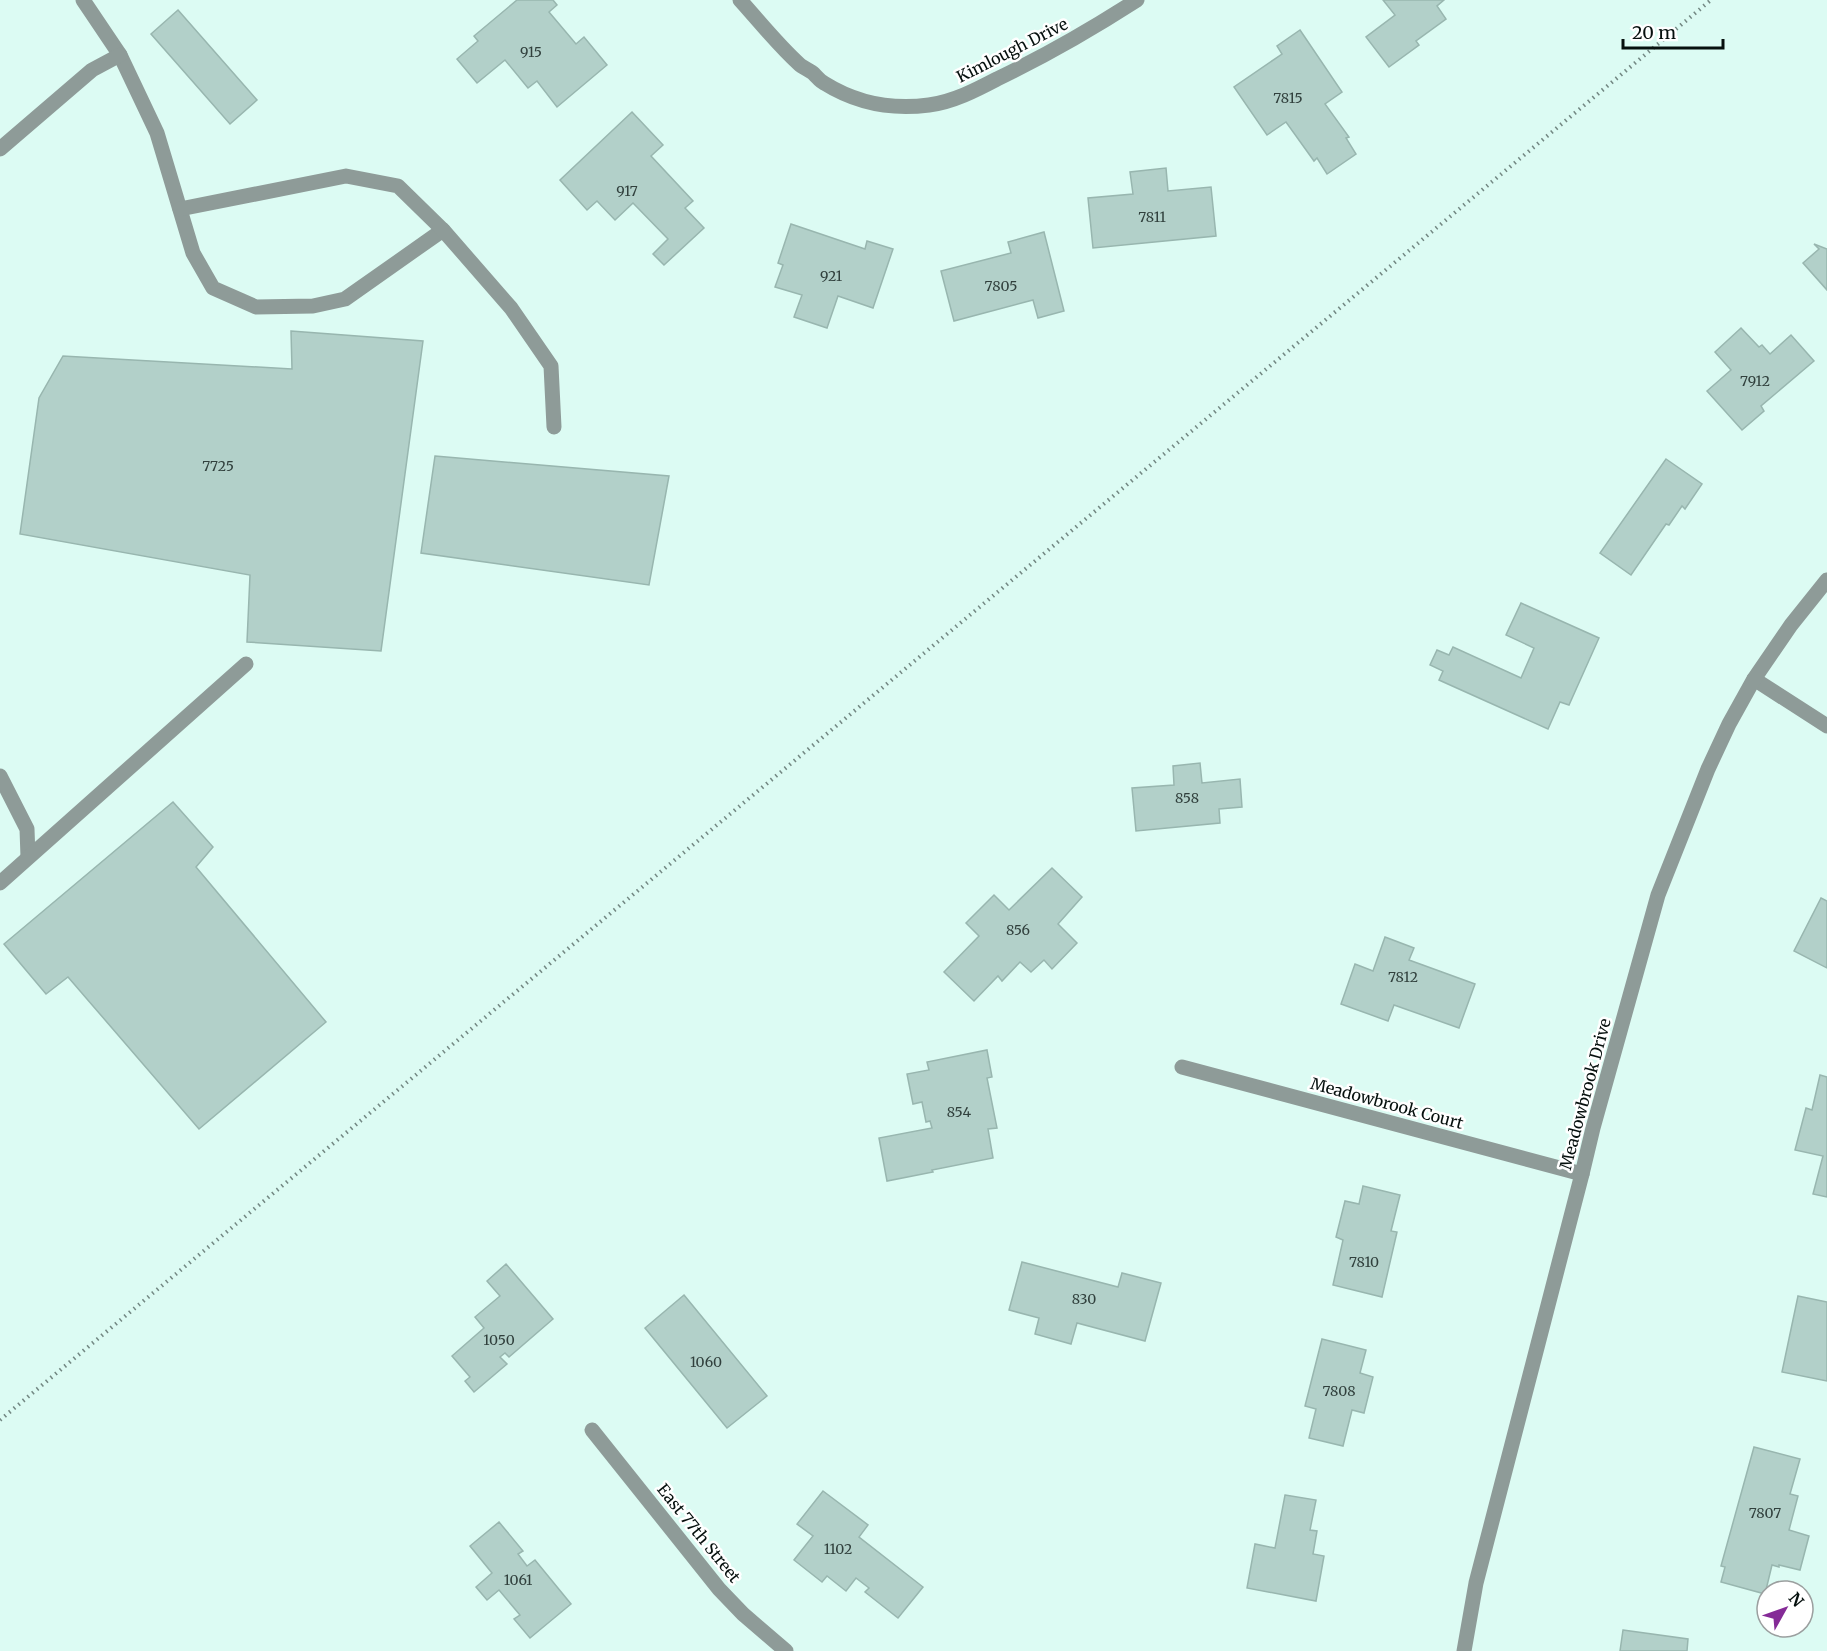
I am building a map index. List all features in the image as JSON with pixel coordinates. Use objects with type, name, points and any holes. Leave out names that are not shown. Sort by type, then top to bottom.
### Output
[{"type":"street","points":[[83,0],[120,55],[157,133],[194,253],[213,288],[256,307],[313,306],[345,300],[443,230]]},
{"type":"street","name":"Kimlough Drive","points":[[740,0],[800,65],[819,80],[838,92],[882,106],[928,106],[950,101],[972,92],[1032,63],[1137,0]]},
{"type":"street","points":[[0,149],[92,70],[120,55]]},
{"type":"street","points":[[180,209],[345,176],[398,186],[443,230],[511,308],[551,366],[554,427]]},
{"type":"street","name":"Meadowbrook Drive","points":[[1464,1651],[1476,1583],[1593,1128],[1658,895],[1708,769],[1729,724],[1754,679],[1791,625],[1827,580]]},
{"type":"street","points":[[0,883],[246,664]]},
{"type":"street","points":[[1754,679],[1827,726]]},
{"type":"street","points":[[0,776],[27,829],[28,857]]},
{"type":"street","name":"Meadowbrook Court","points":[[1182,1067],[1582,1174]]},
{"type":"street","name":"East 77th Street","points":[[592,1430],[719,1589],[743,1614],[786,1651]]},
{"type":"path","points":[[0,1420],[1711,0]]},
{"type":"building","points":[[517,0],[553,0],[557,5],[549,12],[576,44],[584,37],[607,65],[557,107],[537,81],[528,88],[505,60],[477,83],[457,59],[478,41],[474,36]]},
{"type":"building","points":[[1383,0],[1444,0],[1437,6],[1446,19],[1416,41],[1419,45],[1389,67],[1366,37],[1395,15]]},
{"type":"building","points":[[178,10],[257,100],[230,124],[151,34]]},
{"type":"building","points":[[1300,30],[1342,92],[1325,104],[1349,137],[1346,138],[1356,154],[1327,174],[1317,158],[1314,161],[1286,122],[1267,135],[1234,87],[1282,54],[1277,46]]},
{"type":"building","points":[[632,112],[663,145],[651,156],[693,201],[685,208],[704,228],[664,265],[653,254],[668,239],[633,203],[615,220],[597,201],[587,210],[560,180]]},
{"type":"building","points":[[1166,168],[1168,191],[1211,187],[1216,236],[1093,248],[1088,198],[1133,194],[1130,172]]},
{"type":"building","points":[[791,224],[865,249],[867,241],[893,249],[873,308],[838,296],[827,328],[794,317],[802,295],[775,287],[783,265],[778,263]]},
{"type":"building","points":[[1044,232],[1064,311],[1038,318],[1033,300],[954,321],[941,271],[1011,253],[1008,242]]},
{"type":"building","points":[[1814,244],[1827,249],[1827,290],[1803,263],[1819,249]]},
{"type":"building","points":[[1741,328],[1759,347],[1762,345],[1770,354],[1791,335],[1814,361],[1761,406],[1764,411],[1742,430],[1707,391],[1731,370],[1715,352]]},
{"type":"building","points":[[291,331],[423,341],[381,651],[247,642],[250,575],[20,534],[39,398],[63,356],[292,369]]},
{"type":"building","points":[[435,456],[669,476],[649,585],[421,553]]},
{"type":"building","points":[[1666,459],[1702,484],[1685,509],[1682,506],[1669,525],[1666,524],[1631,575],[1600,553]]},
{"type":"building","points":[[1521,603],[1599,638],[1569,705],[1560,702],[1548,729],[1439,680],[1443,671],[1430,665],[1437,650],[1449,655],[1453,647],[1521,678],[1534,648],[1506,635]]},
{"type":"building","points":[[1200,763],[1202,783],[1240,779],[1242,807],[1219,809],[1220,823],[1136,831],[1132,788],[1174,785],[1173,766]]},
{"type":"building","points":[[173,802],[213,847],[196,867],[326,1022],[199,1129],[68,977],[46,994],[4,944]]},
{"type":"building","points":[[1052,868],[1082,897],[1058,924],[1077,943],[1052,969],[1044,960],[1031,972],[1020,962],[1002,981],[998,976],[974,1001],[944,972],[979,936],[966,923],[994,895],[1009,910]]},
{"type":"building","points":[[1821,898],[1827,901],[1827,968],[1794,951]]},
{"type":"building","points":[[1385,937],[1414,948],[1409,960],[1475,984],[1459,1028],[1394,1005],[1388,1021],[1341,1004],[1355,964],[1373,971]]},
{"type":"building","points":[[987,1050],[992,1077],[987,1078],[997,1128],[988,1129],[993,1158],[887,1181],[879,1138],[932,1128],[930,1121],[926,1122],[922,1102],[913,1104],[907,1074],[929,1070],[927,1062]]},
{"type":"building","points":[[1820,1075],[1827,1077],[1827,1197],[1813,1194],[1823,1156],[1795,1150],[1806,1108],[1812,1110]]},
{"type":"building","points":[[1363,1186],[1400,1195],[1391,1231],[1397,1232],[1382,1297],[1333,1285],[1343,1240],[1336,1237],[1345,1201],[1359,1204]]},
{"type":"building","points":[[1022,1262],[1118,1287],[1122,1273],[1161,1283],[1145,1341],[1077,1323],[1071,1344],[1035,1334],[1039,1318],[1009,1310]]},
{"type":"building","points":[[506,1264],[553,1319],[509,1357],[505,1353],[500,1357],[507,1364],[474,1392],[465,1381],[470,1377],[452,1356],[484,1328],[475,1317],[500,1296],[487,1281]]},
{"type":"building","points":[[684,1295],[767,1396],[727,1428],[645,1328]]},
{"type":"building","points":[[1798,1296],[1827,1302],[1827,1381],[1782,1372]]},
{"type":"building","points":[[1322,1339],[1366,1350],[1360,1373],[1373,1377],[1364,1413],[1352,1410],[1343,1446],[1309,1438],[1316,1409],[1305,1406]]},
{"type":"building","points":[[1754,1447],[1800,1459],[1790,1494],[1798,1496],[1789,1530],[1809,1536],[1800,1570],[1772,1565],[1769,1579],[1755,1579],[1755,1591],[1721,1582],[1725,1567],[1721,1566]]},
{"type":"building","points":[[823,1491],[868,1525],[859,1537],[923,1587],[898,1618],[865,1592],[869,1588],[856,1578],[846,1591],[827,1576],[822,1582],[794,1560],[813,1536],[797,1524]]},
{"type":"building","points":[[1285,1495],[1316,1500],[1310,1530],[1317,1531],[1313,1554],[1324,1556],[1316,1601],[1247,1588],[1255,1544],[1275,1548]]},
{"type":"building","points":[[499,1522],[523,1551],[518,1554],[527,1566],[535,1560],[571,1604],[530,1638],[514,1619],[520,1615],[499,1590],[487,1600],[476,1587],[492,1573],[470,1546]]},
{"type":"building","points":[[1623,1630],[1688,1639],[1687,1651],[1620,1651]]}]
